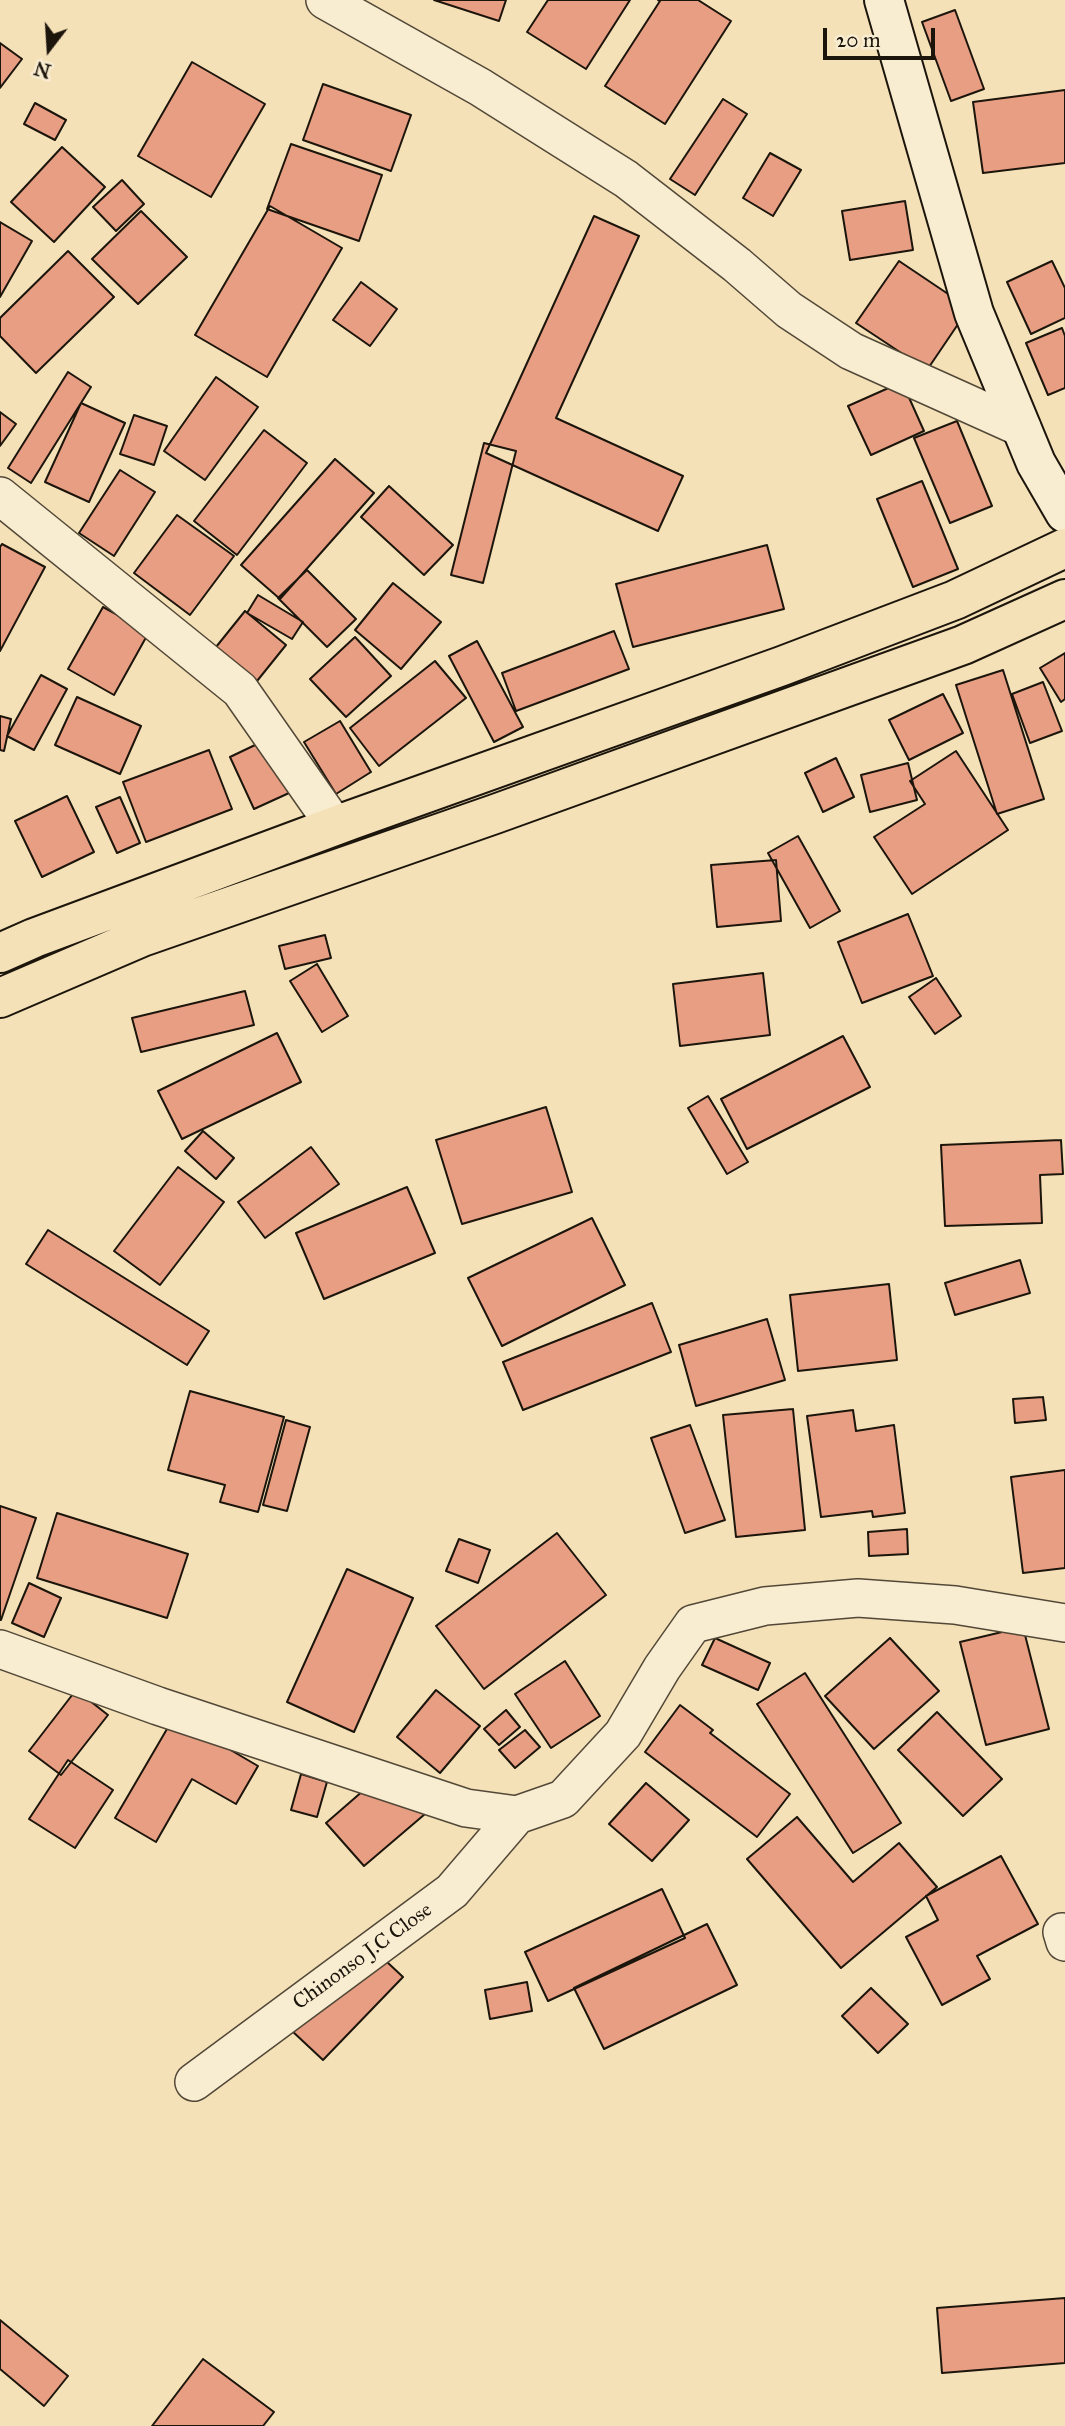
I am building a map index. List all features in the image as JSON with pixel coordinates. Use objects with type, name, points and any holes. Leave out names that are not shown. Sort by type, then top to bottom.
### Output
[{"type":"main road","points":[[0,953],[47,933],[335,827],[782,666],[955,600],[1065,548]]},
{"type":"main road","points":[[0,998],[142,937],[495,814],[963,645],[1065,599]]},
{"type":"street","points":[[325,0],[480,87],[626,179],[737,265],[789,310],[851,351],[1021,428]]},
{"type":"street","points":[[884,0],[974,313],[1036,463],[1065,513]]},
{"type":"street","points":[[0,496],[240,690],[335,827]]},
{"type":"street","points":[[0,1649],[158,1706],[466,1808],[517,1815],[563,1799],[623,1734],[662,1668],[693,1624],[765,1606],[858,1598],[955,1605],[1065,1623]]},
{"type":"street","name":"Chinonso J.C Close","points":[[194,2082],[453,1891],[517,1815]]},
{"type":"building","points":[[434,0],[506,0],[499,21]]},
{"type":"building","points":[[548,0],[630,0],[586,69],[527,32]]},
{"type":"building","points":[[658,0],[698,0],[731,21],[665,124],[605,86],[660,1]]},
{"type":"building","points":[[955,10],[984,89],[951,101],[922,22]]},
{"type":"building","points":[[0,43],[22,59],[0,88]]},
{"type":"building","points":[[192,62],[265,104],[211,197],[138,156]]},
{"type":"building","points":[[323,84],[411,115],[391,171],[303,140]]},
{"type":"building","points":[[1065,90],[1065,163],[983,173],[973,102]]},
{"type":"building","points":[[723,99],[747,114],[695,195],[670,179]]},
{"type":"building","points":[[35,103],[66,120],[55,140],[24,124]]},
{"type":"building","points":[[291,144],[382,175],[359,241],[267,209]]},
{"type":"building","points":[[62,147],[105,187],[54,242],[11,202]]},
{"type":"building","points":[[770,153],[801,170],[773,216],[743,198]]},
{"type":"building","points":[[122,180],[144,204],[116,231],[93,207]]},
{"type":"building","points":[[905,201],[913,250],[850,260],[842,211]]},
{"type":"building","points":[[270,206],[342,248],[267,377],[195,335]]},
{"type":"building","points":[[141,211],[187,257],[138,304],[92,259]]},
{"type":"building","points":[[594,216],[639,236],[556,418],[683,476],[658,531],[486,453]]},
{"type":"building","points":[[0,222],[32,241],[0,297]]},
{"type":"building","points":[[68,251],[114,297],[36,373],[0,336],[0,318]]},
{"type":"building","points":[[899,261],[969,308],[927,370],[856,323]]},
{"type":"building","points":[[1052,261],[1065,288],[1065,318],[1031,334],[1007,282]]},
{"type":"building","points":[[361,282],[397,309],[370,346],[333,320]]},
{"type":"building","points":[[1062,328],[1065,336],[1065,388],[1048,395],[1026,343]]},
{"type":"building","points":[[68,372],[91,387],[31,483],[8,468]]},
{"type":"building","points":[[216,377],[258,407],[205,480],[164,451]]},
{"type":"building","points":[[902,382],[924,431],[871,455],[848,406]]},
{"type":"building","points":[[81,403],[125,423],[89,502],[45,482]]},
{"type":"building","points":[[0,412],[16,424],[0,446]]},
{"type":"building","points":[[134,415],[167,426],[154,465],[120,454]]},
{"type":"building","points":[[957,421],[992,506],[950,523],[914,438]]},
{"type":"building","points":[[264,430],[307,463],[237,555],[194,521]]},
{"type":"building","points":[[484,443],[516,451],[483,583],[451,575]]},
{"type":"building","points":[[335,459],[374,493],[280,599],[241,565]]},
{"type":"building","points":[[120,470],[155,492],[114,556],[79,533]]},
{"type":"building","points":[[922,481],[958,569],[913,587],[877,499]]},
{"type":"building","points":[[389,486],[453,545],[424,575],[361,517]]},
{"type":"building","points":[[177,515],[234,556],[190,615],[134,573]]},
{"type":"building","points":[[2,544],[45,567],[0,651],[0,547]]},
{"type":"building","points":[[767,545],[784,609],[633,647],[616,584]]},
{"type":"building","points":[[307,570],[356,619],[327,647],[278,598]]},
{"type":"building","points":[[393,583],[441,622],[401,669],[355,630]]},
{"type":"building","points":[[258,595],[303,622],[292,639],[247,613]]},
{"type":"building","points":[[103,607],[149,632],[114,695],[68,669]]},
{"type":"building","points":[[245,611],[286,645],[253,686],[212,652]]},
{"type":"building","points":[[614,631],[629,669],[516,711],[502,673]]},
{"type":"building","points":[[355,637],[391,676],[346,717],[310,679]]},
{"type":"building","points":[[477,641],[523,727],[494,742],[449,656]]},
{"type":"building","points":[[1065,653],[1065,699],[1061,702],[1040,668]]},
{"type":"building","points":[[435,661],[466,698],[379,766],[350,728]]},
{"type":"building","points":[[1003,670],[1044,799],[997,814],[956,685]]},
{"type":"building","points":[[41,675],[67,689],[34,750],[7,736]]},
{"type":"building","points":[[1043,682],[1062,731],[1030,743],[1012,694]]},
{"type":"building","points":[[943,694],[963,733],[909,760],[889,720]]},
{"type":"building","points":[[77,697],[141,726],[120,774],[55,745]]},
{"type":"building","points":[[0,716],[11,719],[4,751],[0,750]]},
{"type":"building","points":[[340,721],[371,772],[336,794],[304,742]]},
{"type":"building","points":[[276,735],[300,788],[254,809],[230,757]]},
{"type":"building","points":[[209,750],[232,809],[146,842],[123,782]]},
{"type":"building","points":[[956,751],[1008,830],[912,894],[874,837],[925,804],[910,781]]},
{"type":"building","points":[[836,758],[854,797],[823,812],[805,773]]},
{"type":"building","points":[[908,763],[917,800],[870,812],[861,775]]},
{"type":"building","points":[[67,796],[94,852],[42,877],[15,821]]},
{"type":"building","points":[[120,797],[140,843],[117,853],[96,807]]},
{"type":"building","points":[[798,836],[840,911],[810,928],[768,853]]},
{"type":"building","points":[[776,860],[781,921],[717,927],[711,865]]},
{"type":"building","points":[[908,914],[933,976],[862,1003],[838,942]]},
{"type":"building","points":[[325,935],[331,958],[285,969],[279,946]]},
{"type":"building","points":[[317,964],[348,1016],[322,1032],[290,981]]},
{"type":"building","points":[[763,973],[770,1035],[680,1046],[673,984]]},
{"type":"building","points":[[936,978],[961,1016],[935,1034],[909,997]]},
{"type":"building","points":[[245,991],[254,1025],[141,1052],[132,1018]]},
{"type":"building","points":[[277,1033],[301,1082],[182,1139],[158,1091]]},
{"type":"building","points":[[843,1036],[870,1087],[747,1149],[721,1099]]},
{"type":"building","points":[[708,1096],[748,1162],[727,1174],[688,1108]]},
{"type":"building","points":[[546,1107],[572,1192],[462,1224],[436,1140]]},
{"type":"building","points":[[203,1131],[234,1158],[216,1179],[185,1151]]},
{"type":"building","points":[[1061,1140],[1063,1174],[1040,1175],[1042,1223],[945,1226],[941,1145]]},
{"type":"building","points":[[311,1147],[339,1184],[265,1238],[238,1202]]},
{"type":"building","points":[[178,1167],[224,1202],[160,1285],[114,1251]]},
{"type":"building","points":[[407,1187],[435,1253],[324,1299],[296,1233]]},
{"type":"building","points":[[592,1218],[625,1285],[502,1346],[468,1278]]},
{"type":"building","points":[[48,1230],[209,1331],[187,1365],[26,1264]]},
{"type":"building","points":[[1020,1260],[1030,1293],[955,1315],[945,1283]]},
{"type":"building","points":[[889,1284],[897,1360],[798,1371],[790,1295]]},
{"type":"building","points":[[652,1303],[671,1352],[523,1410],[503,1362]]},
{"type":"building","points":[[767,1319],[785,1380],[696,1406],[679,1345]]},
{"type":"building","points":[[190,1391],[284,1417],[258,1512],[220,1502],[225,1485],[168,1470]]},
{"type":"building","points":[[1043,1397],[1046,1420],[1015,1423],[1013,1399]]},
{"type":"building","points":[[793,1409],[805,1530],[736,1537],[723,1415]]},
{"type":"building","points":[[853,1410],[856,1431],[894,1425],[905,1513],[873,1517],[872,1511],[821,1517],[807,1416]]},
{"type":"building","points":[[286,1420],[310,1427],[287,1511],[263,1505]]},
{"type":"building","points":[[690,1425],[725,1520],[685,1533],[651,1438]]},
{"type":"building","points":[[1065,1470],[1065,1568],[1023,1573],[1011,1477]]},
{"type":"building","points":[[0,1506],[36,1518],[1,1620],[0,1620]]},
{"type":"building","points":[[57,1513],[188,1554],[167,1618],[37,1578]]},
{"type":"building","points":[[907,1529],[908,1554],[869,1556],[868,1532]]},
{"type":"building","points":[[557,1533],[606,1595],[484,1689],[436,1626]]},
{"type":"building","points":[[459,1539],[490,1550],[478,1583],[446,1571]]},
{"type":"building","points":[[347,1569],[413,1598],[354,1732],[287,1702]]},
{"type":"building","points":[[29,1583],[61,1598],[44,1637],[12,1623]]},
{"type":"building","points":[[1023,1627],[1049,1729],[986,1745],[960,1642]]},
{"type":"building","points":[[715,1638],[770,1663],[758,1690],[702,1665]]},
{"type":"building","points":[[890,1638],[939,1691],[874,1749],[825,1696]]},
{"type":"building","points":[[565,1661],[600,1716],[551,1748],[515,1694]]},
{"type":"building","points":[[805,1673],[901,1823],[853,1853],[757,1704]]},
{"type":"building","points":[[76,1690],[108,1715],[61,1775],[29,1751]]},
{"type":"building","points":[[436,1690],[480,1726],[440,1773],[397,1737]]},
{"type":"building","points":[[680,1705],[713,1730],[710,1733],[790,1794],[757,1837],[645,1752]]},
{"type":"building","points":[[506,1710],[520,1727],[499,1745],[484,1729]]},
{"type":"building","points":[[937,1712],[1002,1779],[963,1816],[898,1750]]},
{"type":"building","points":[[174,1717],[258,1766],[236,1804],[192,1779],[156,1842],[115,1818]]},
{"type":"building","points":[[525,1730],[540,1747],[515,1768],[499,1750]]},
{"type":"building","points":[[68,1760],[113,1790],[75,1848],[29,1819]]},
{"type":"building","points":[[387,1770],[425,1814],[364,1866],[326,1823]]},
{"type":"building","points":[[301,1774],[327,1782],[317,1817],[291,1810]]},
{"type":"building","points":[[646,1783],[689,1820],[652,1861],[609,1824]]},
{"type":"building","points":[[797,1817],[853,1882],[899,1843],[937,1887],[841,1968],[747,1859]]},
{"type":"building","points":[[1001,1856],[1038,1924],[977,1956],[990,1979],[942,2005],[906,1937],[938,1920],[926,1896]]},
{"type":"building","points":[[662,1889],[685,1938],[548,2001],[525,1952]]},
{"type":"building","points":[[707,1924],[737,1985],[604,2049],[574,1988]]},
{"type":"building","points":[[370,1946],[403,1977],[323,2060],[291,2030]]},
{"type":"building","points":[[527,1982],[532,2011],[490,2019],[485,1990]]},
{"type":"building","points":[[871,1988],[908,2024],[878,2053],[842,2016]]},
{"type":"building","points":[[1065,2298],[1065,2363],[942,2373],[937,2308]]},
{"type":"building","points":[[0,2320],[68,2376],[44,2406],[0,2369]]},
{"type":"building","points":[[203,2359],[274,2412],[263,2426],[152,2426]]}]
